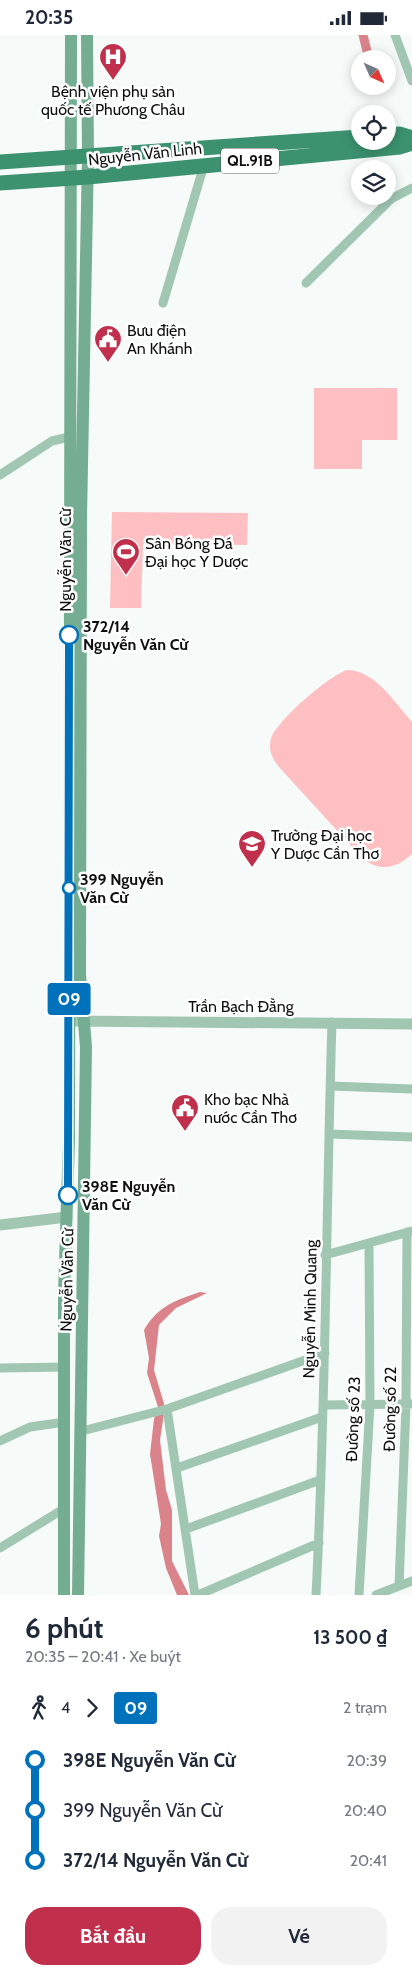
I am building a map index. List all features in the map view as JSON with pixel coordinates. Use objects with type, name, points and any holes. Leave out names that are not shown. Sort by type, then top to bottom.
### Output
[{"type":"highway","points":[[396,134],[412,139]]},
{"type":"highway","name":"Nguyễn Văn Linh","points":[[0,162],[351,138]]},
{"type":"highway","name":"Nguyễn Văn Linh","points":[[0,183],[70,179],[400,147],[412,143]]},
{"type":"main road","name":"Nguyễn Văn Cừ","points":[[64,1595],[69,1021],[71,35]]},
{"type":"main road","name":"Nguyễn Văn Cừ","points":[[78,1595],[82,1431],[86,1047],[80,974],[81,517],[88,177],[87,35]]},
{"type":"street","points":[[395,35],[400,53],[412,81]]},
{"type":"street","points":[[163,303],[204,165]]},
{"type":"street","points":[[306,283],[391,199],[412,188]]},
{"type":"street","points":[[0,475],[52,441],[69,437]]},
{"type":"street","name":"Trần Bạch Đằng","points":[[69,1021],[412,1024]]},
{"type":"street","name":"Nguyễn Minh Quang","points":[[316,1595],[324,1405],[325,1255],[332,1022]]},
{"type":"street","points":[[330,1087],[412,1089]]},
{"type":"street","points":[[329,1134],[412,1137]]},
{"type":"street","points":[[0,1225],[67,1217]]},
{"type":"street","points":[[325,1255],[369,1245],[409,1231]]},
{"type":"street","name":"Đường số 22","points":[[399,1586],[409,1405],[409,1231]]},
{"type":"street","name":"Đường số 23","points":[[359,1595],[370,1405],[369,1245]]},
{"type":"street","points":[[82,1431],[167,1410],[325,1353]]},
{"type":"street","points":[[0,1368],[65,1367]]},
{"type":"street","points":[[324,1405],[409,1405]]},
{"type":"street","points":[[167,1410],[186,1529],[193,1595],[319,1543]]},
{"type":"street","points":[[177,1468],[322,1417]]},
{"type":"street","points":[[0,1441],[30,1427],[65,1422]]},
{"type":"street","points":[[186,1529],[320,1480]]},
{"type":"street","points":[[0,1548],[65,1508]]},
{"type":"street","points":[[376,1595],[412,1581]]},
{"type":"shaded area","points":[[314,388],[397,388],[397,440],[362,440],[362,469],[314,469]]},
{"type":"shaded area","name":"Sân Bóng Đá Đại học Y Dược","points":[[112,512],[248,513],[247,545],[143,544],[141,608],[110,608]]},
{"type":"shaded area","points":[[347,670],[357,671],[375,681],[412,722],[412,854],[394,866],[381,867],[362,858],[279,767],[270,750],[271,739],[283,721],[317,689]]},
{"type":"shaded area","points":[[200,1292],[207,1293],[176,1308],[159,1325],[154,1370],[165,1407],[160,1440],[166,1490],[172,1510],[172,1561],[189,1595],[177,1595],[166,1568],[159,1536],[161,1524],[150,1454],[154,1419],[158,1407],[147,1373],[149,1358],[144,1330],[155,1315],[168,1305]]},
{"type":"waterway","points":[[363,35],[367,50]]},
{"type":"bus line","name":"09","points":[[68,1195],[69,635]]},
{"type":"place","name":"Bệnh viện phụ sản quốc tế Phương Châu","points":[[113,81]]},
{"type":"place","name":"Bưu điện An Khánh","points":[[108,363]]},
{"type":"place","name":"Sân Bóng Đá Đại học Y Dược","points":[[126,576]]},
{"type":"place","name":"372/14 Nguyễn Văn Cừ","points":[[69,635]]},
{"type":"place","name":"Trường Đại học Y Dược Cần Thơ","points":[[252,868]]},
{"type":"place","name":"399 Nguyễn Văn Cừ","points":[[69,888]]},
{"type":"place","name":"Kho bạc Nhà nước Cần Thơ","points":[[185,1132]]},
{"type":"place","name":"398E Nguyễn Văn Cừ","points":[[68,1195]]}]
